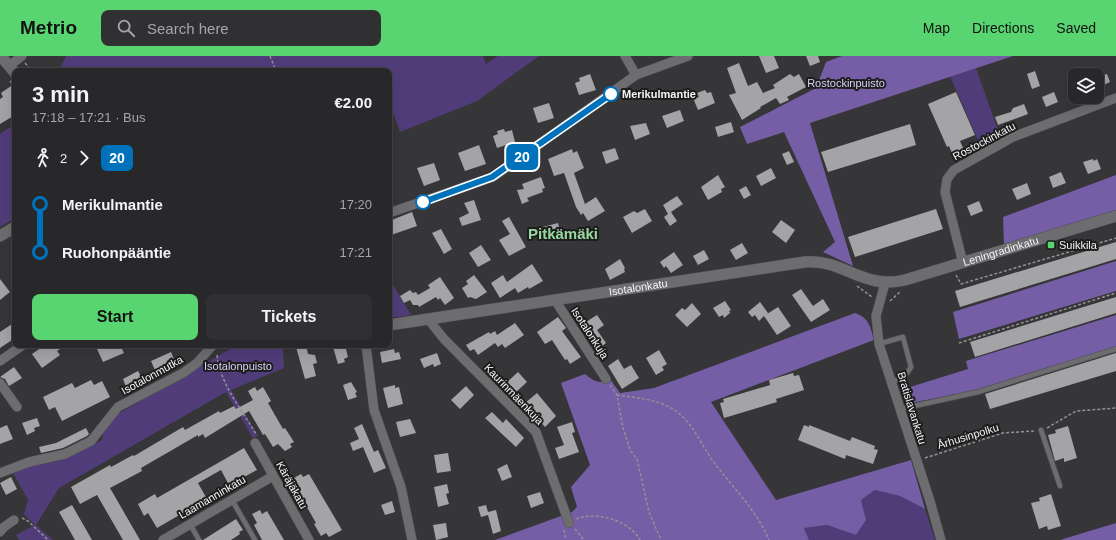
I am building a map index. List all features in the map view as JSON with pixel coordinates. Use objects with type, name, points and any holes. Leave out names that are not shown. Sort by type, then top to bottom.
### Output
[{"type":"street","points":[[1,56],[12,70]]},
{"type":"street","points":[[13,68],[22,56]]},
{"type":"street","points":[[625,56],[636,76]]},
{"type":"street","points":[[392,212],[492,177],[636,76],[688,56]]},
{"type":"street","name":"Rostockinkatu","points":[[963,263],[944,192],[947,179],[954,170],[1013,137],[1116,98]]},
{"type":"street","name":"Leningradinkatu","points":[[885,282],[905,280],[1116,216]]},
{"type":"street","points":[[0,236],[12,229]]},
{"type":"street","name":"Isotalonkatu","points":[[392,325],[811,262],[829,263],[872,280],[885,282]]},
{"type":"street","name":"Bratislavankatu","points":[[885,282],[876,316],[879,344],[930,501],[940,540]]},
{"type":"street","name":"Isotalonkuja","points":[[555,300],[606,379]]},
{"type":"street","name":"Kaurinmäenkuja","points":[[428,319],[444,339],[536,432],[569,523]]},
{"type":"street","points":[[0,361],[20,348]]},
{"type":"street","name":"Isotalonmutka","points":[[0,473],[29,462],[65,454],[91,441],[118,407],[183,373],[214,348]]},
{"type":"street","points":[[366,348],[374,410],[401,487],[412,540]]},
{"type":"street","points":[[0,383],[17,406]]},
{"type":"street","name":"Käräjäkatu","points":[[256,440],[273,476],[309,540]]},
{"type":"street","name":"Laamanninkatu","points":[[163,540],[273,476]]},
{"type":"street","points":[[0,532],[4,526],[14,520]]},
{"type":"lane","points":[[879,344],[903,337],[911,367],[905,376],[892,382]]},
{"type":"lane","points":[[900,409],[978,392],[1116,349]]},
{"type":"lane","points":[[1041,430],[1060,486]]},
{"type":"lane","points":[[232,500],[253,539]]},
{"type":"lane","points":[[190,524],[198,540]]},
{"type":"path","points":[[270,56],[275,68]]},
{"type":"path","points":[[955,274],[961,284],[1116,238]]},
{"type":"path","points":[[959,342],[1116,293]]},
{"type":"path","points":[[214,348],[221,374],[256,440]]},
{"type":"path","points":[[606,379],[617,395],[623,428],[630,450],[637,459],[649,512],[661,540]]},
{"type":"path","points":[[617,395],[653,400],[678,412],[698,436],[711,459],[757,516],[769,540]]},
{"type":"path","name":"Århusinpolku","points":[[916,460],[1003,433],[1041,430],[1076,411],[1116,408]]},
{"type":"path","points":[[566,540],[564,530],[569,523],[581,517],[614,519],[637,535],[640,540]]},
{"type":"path","points":[[14,520],[22,518],[28,521],[48,540]]},
{"type":"path","points":[[569,523],[584,540]]},
{"type":"green space","points":[[66,56],[483,56],[486,64],[498,56],[539,56],[477,101],[400,132],[392,110],[392,68],[60,68]]},
{"type":"green space","name":"Rostockinpuisto","points":[[842,56],[1013,56],[810,123],[853,266],[823,252],[835,242],[784,132],[747,144],[740,127],[816,88],[826,62]]},
{"type":"green space","points":[[976,68],[1000,136],[981,147],[950,76]]},
{"type":"green space","points":[[12,126],[12,220],[0,227],[0,134]]},
{"type":"green space","points":[[1116,175],[1116,210],[1004,245],[1003,217]]},
{"type":"green space","points":[[1116,261],[1116,291],[959,339],[953,312]]},
{"type":"green space","points":[[392,283],[411,315],[392,318]]},
{"type":"green space","points":[[855,313],[866,320],[874,340],[711,402],[776,500],[911,460],[925,509],[900,496],[875,490],[861,500],[866,520],[856,535],[827,525],[804,528],[809,540],[495,540],[572,512],[577,507],[571,487],[590,465],[561,383],[585,374],[591,379],[600,382],[610,379],[620,393],[654,388]]},
{"type":"green space","points":[[1116,315],[1116,347],[972,391],[911,403],[907,388],[968,369],[966,361]]},
{"type":"green space","name":"Isotalonpuisto","points":[[232,348],[283,348],[284,368],[231,390],[258,436],[253,438],[226,392],[59,488],[36,525],[53,540],[19,540],[16,535],[35,525],[24,514],[28,500],[11,469],[59,461],[102,440],[103,432],[118,414]]},
{"type":"green space","points":[[875,490],[900,496],[925,509],[935,540],[809,540],[804,528],[827,525],[856,535],[866,520],[861,500]]},
{"type":"green space","points":[[1116,523],[1116,540],[1060,540]]},
{"type":"building","points":[[759,56],[774,56],[779,68],[766,73]]},
{"type":"building","points":[[806,56],[818,56],[820,62],[810,66]]},
{"type":"building","points":[[739,63],[748,86],[757,82],[763,93],[775,88],[773,85],[790,74],[794,77],[799,74],[806,87],[787,97],[789,100],[780,104],[776,98],[742,120],[729,95],[736,93],[727,68]]},
{"type":"building","points":[[1035,71],[1040,86],[1032,89],[1027,74]]},
{"type":"building","points":[[590,74],[596,90],[579,95],[575,83],[580,81],[579,78]]},
{"type":"building","points":[[1107,74],[1110,82],[1104,85],[1104,75]]},
{"type":"building","points":[[11,86],[12,117],[0,124],[0,99],[3,97],[1,93]]},
{"type":"building","points":[[705,90],[707,93],[711,92],[715,103],[698,110],[693,98],[699,97],[697,93]]},
{"type":"building","points":[[956,92],[975,135],[960,141],[966,155],[955,160],[949,146],[947,147],[928,104]]},
{"type":"building","points":[[1054,92],[1058,102],[1046,107],[1042,97]]},
{"type":"building","points":[[549,103],[554,118],[538,123],[533,108]]},
{"type":"building","points":[[1024,104],[1028,114],[998,125],[995,117],[1011,112],[1013,108]]},
{"type":"building","points":[[680,110],[684,121],[667,128],[662,116]]},
{"type":"building","points":[[731,122],[734,132],[718,137],[715,127]]},
{"type":"building","points":[[646,123],[650,134],[635,140],[630,126]]},
{"type":"building","points":[[910,124],[916,145],[828,172],[821,152]]},
{"type":"building","points":[[504,129],[505,132],[512,130],[515,142],[497,148],[493,136],[498,134],[497,131]]},
{"type":"building","points":[[479,145],[486,164],[465,171],[458,153]]},
{"type":"building","points":[[615,148],[619,159],[606,164],[602,152]]},
{"type":"building","points":[[572,149],[573,153],[577,151],[584,168],[574,173],[585,204],[596,197],[605,211],[588,221],[583,213],[581,215],[576,207],[564,173],[554,176],[548,159]]},
{"type":"building","points":[[789,151],[794,162],[787,165],[782,154]]},
{"type":"building","points":[[1093,159],[1094,161],[1097,159],[1101,169],[1088,174],[1083,162]]},
{"type":"building","points":[[434,163],[440,180],[424,186],[417,168]]},
{"type":"building","points":[[771,168],[776,178],[761,186],[756,176]]},
{"type":"building","points":[[1061,172],[1066,183],[1053,188],[1049,177]]},
{"type":"building","points":[[718,175],[725,187],[721,189],[722,192],[708,200],[701,187]]},
{"type":"building","points":[[541,177],[545,188],[542,189],[543,192],[527,198],[529,201],[522,204],[517,190],[524,189],[522,184]]},
{"type":"building","points":[[1027,183],[1031,194],[1017,200],[1012,189]]},
{"type":"building","points":[[746,186],[751,195],[744,199],[739,190]]},
{"type":"building","points":[[677,196],[683,204],[671,212],[677,221],[670,226],[664,217],[668,214],[663,205]]},
{"type":"building","points":[[474,200],[481,220],[462,226],[459,218],[469,213],[464,203]]},
{"type":"building","points":[[979,201],[983,211],[971,216],[967,206]]},
{"type":"building","points":[[645,209],[652,221],[632,233],[623,217],[634,211],[637,213]]},
{"type":"building","points":[[936,209],[943,229],[855,257],[848,237]]},
{"type":"building","points":[[412,212],[417,226],[392,235],[392,220]]},
{"type":"building","points":[[509,217],[526,247],[509,256],[499,240],[510,234],[502,221]]},
{"type":"building","points":[[781,220],[795,230],[786,243],[772,232]]},
{"type":"building","points":[[558,223],[561,235],[543,240],[539,228]]},
{"type":"building","points":[[441,229],[452,249],[444,254],[432,233]]},
{"type":"building","points":[[1116,242],[1116,259],[960,307],[955,291]]},
{"type":"building","points":[[742,243],[748,253],[736,260],[730,250]]},
{"type":"building","points":[[481,245],[491,260],[478,267],[469,253]]},
{"type":"building","points":[[704,250],[709,259],[698,265],[693,256]]},
{"type":"building","points":[[674,252],[683,265],[671,273],[666,266],[664,268],[660,262]]},
{"type":"building","points":[[620,259],[625,268],[625,272],[610,280],[605,269]]},
{"type":"building","points":[[532,264],[543,281],[518,293],[515,288],[500,298],[491,283],[503,275],[507,282]]},
{"type":"building","points":[[474,275],[487,292],[476,299],[470,297],[468,298],[462,288],[468,284],[466,281]]},
{"type":"building","points":[[440,277],[454,298],[445,305],[440,298],[438,300],[436,297],[419,307],[418,305],[413,305],[410,300],[404,303],[400,296],[410,290],[413,293],[416,292],[418,295],[430,288],[428,285]]},
{"type":"building","points":[[0,279],[10,292],[0,300]]},
{"type":"building","points":[[801,289],[813,306],[823,299],[830,310],[811,322],[792,295]]},
{"type":"building","points":[[1116,297],[1116,313],[975,357],[970,342]]},
{"type":"building","points":[[725,301],[731,310],[729,311],[730,313],[724,318],[723,315],[719,317],[713,308]]},
{"type":"building","points":[[760,302],[768,313],[767,314],[778,307],[791,326],[777,335],[764,316],[759,321],[755,315],[752,317],[748,312]]},
{"type":"building","points":[[692,303],[701,314],[687,327],[675,315],[682,308],[685,310]]},
{"type":"building","points":[[597,315],[604,325],[597,330],[606,343],[597,350],[581,325]]},
{"type":"building","points":[[558,317],[566,328],[562,331],[581,357],[570,364],[567,359],[565,360],[552,340],[545,344],[537,332]]},
{"type":"building","points":[[515,323],[524,335],[505,348],[502,344],[498,347],[495,343],[478,355],[474,349],[470,351],[466,345],[489,332],[490,334],[495,331],[497,335]]},
{"type":"building","points":[[12,324],[12,340],[0,348],[0,332]]},
{"type":"building","points":[[41,348],[62,348],[57,351],[60,355],[42,368],[32,354]]},
{"type":"building","points":[[122,348],[124,353],[103,362],[97,349]]},
{"type":"building","points":[[296,348],[307,348],[308,354],[315,355],[317,363],[313,364],[316,376],[305,379]]},
{"type":"building","points":[[333,348],[346,348],[348,357],[344,359],[345,362],[338,364]]},
{"type":"building","points":[[394,349],[395,353],[399,352],[401,359],[382,363],[380,352]]},
{"type":"building","points":[[659,350],[667,364],[662,367],[664,370],[656,375],[646,358]]},
{"type":"building","points":[[171,352],[176,364],[173,365],[174,367],[157,375],[151,361]]},
{"type":"building","points":[[437,353],[441,364],[434,367],[433,364],[424,368],[420,359]]},
{"type":"building","points":[[1116,353],[1116,371],[990,409],[985,394]]},
{"type":"building","points":[[618,359],[624,369],[631,365],[639,378],[622,389],[608,366]]},
{"type":"building","points":[[14,367],[22,378],[9,386],[5,379],[0,377]]},
{"type":"building","points":[[138,371],[142,378],[126,387],[123,379]]},
{"type":"building","points":[[518,372],[527,382],[515,393],[506,383]]},
{"type":"building","points":[[793,373],[794,376],[799,375],[804,390],[776,399],[777,402],[724,418],[720,403],[724,402],[723,399],[770,385],[769,380]]},
{"type":"building","points":[[91,380],[94,385],[102,381],[110,397],[62,421],[55,407],[49,410],[43,397],[72,383],[75,388]]},
{"type":"building","points":[[351,382],[357,392],[355,393],[357,397],[348,400],[343,385]]},
{"type":"building","points":[[395,385],[395,388],[399,387],[403,404],[388,408],[383,388]]},
{"type":"building","points":[[466,386],[474,395],[460,409],[451,400]]},
{"type":"building","points":[[255,387],[257,391],[263,387],[271,401],[268,403],[283,429],[285,428],[294,442],[290,444],[292,447],[285,451],[278,444],[273,447],[265,434],[263,435],[249,411],[205,438],[203,434],[198,437],[198,435],[141,468],[142,471],[110,488],[140,540],[123,540],[97,495],[80,504],[71,487],[110,465],[111,467],[133,455],[134,456],[183,427],[185,430],[219,411],[220,413],[234,406],[236,409],[253,400],[248,391]]},
{"type":"building","points":[[537,393],[556,416],[545,427],[524,404]]},
{"type":"building","points":[[492,412],[503,423],[506,419],[524,438],[516,447],[485,418]]},
{"type":"building","points":[[37,418],[40,426],[34,428],[35,431],[27,435],[22,423]]},
{"type":"building","points":[[410,419],[416,433],[400,437],[396,422]]},
{"type":"building","points":[[572,422],[575,432],[572,433],[579,452],[559,459],[555,448],[564,445],[557,427]]},
{"type":"building","points":[[362,424],[374,452],[378,450],[386,468],[374,473],[363,447],[353,451],[350,443],[359,439],[354,428]]},
{"type":"building","points":[[7,425],[13,439],[0,444],[0,428]]},
{"type":"building","points":[[804,425],[809,427],[809,425],[850,441],[852,437],[875,446],[874,449],[878,450],[873,464],[846,455],[845,459],[798,440]]},
{"type":"building","points":[[1068,426],[1077,458],[1064,462],[1064,458],[1055,461],[1048,435],[1056,433],[1055,430]]},
{"type":"building","points":[[86,428],[89,434],[87,436],[63,448],[41,453],[39,447],[56,443]]},
{"type":"building","points":[[244,448],[257,470],[229,485],[221,470],[198,483],[207,499],[157,528],[148,513],[144,516],[138,504],[155,494],[157,498]]},
{"type":"building","points":[[448,453],[451,471],[437,473],[434,455]]},
{"type":"building","points":[[507,464],[512,477],[502,481],[497,469]]},
{"type":"building","points":[[301,474],[303,477],[309,474],[342,530],[329,537],[326,533],[321,536],[314,524],[316,523],[296,488],[299,486],[294,478]]},
{"type":"building","points":[[11,477],[17,489],[6,495],[0,483]]},
{"type":"building","points":[[447,484],[449,493],[446,494],[449,504],[438,507],[434,487]]},
{"type":"building","points":[[540,492],[544,503],[531,508],[527,496]]},
{"type":"building","points":[[1051,494],[1061,526],[1048,530],[1047,526],[1039,529],[1031,503],[1040,501],[1039,498]]},
{"type":"building","points":[[392,501],[395,512],[385,515],[381,505]]},
{"type":"building","points":[[72,505],[92,540],[75,540],[59,512]]},
{"type":"building","points":[[486,505],[488,512],[496,510],[501,531],[493,534],[488,515],[481,517],[478,507]]},
{"type":"building","points":[[260,510],[262,514],[267,511],[284,540],[262,540],[254,525],[257,523],[252,514]]},
{"type":"building","points":[[236,519],[243,530],[231,540],[203,540]]},
{"type":"building","points":[[446,523],[448,537],[436,540],[433,525]]},
{"type":"bus line","name":"20","points":[[423,202],[484,181],[506,169],[611,94]]},
{"type":"place","name":"Merikulmantie","points":[[611,94]]},
{"type":"place","name":"Suikkila","points":[[1051,245]]},
{"type":"district","name":"Pitkämäki","points":[[563,233]]}]
